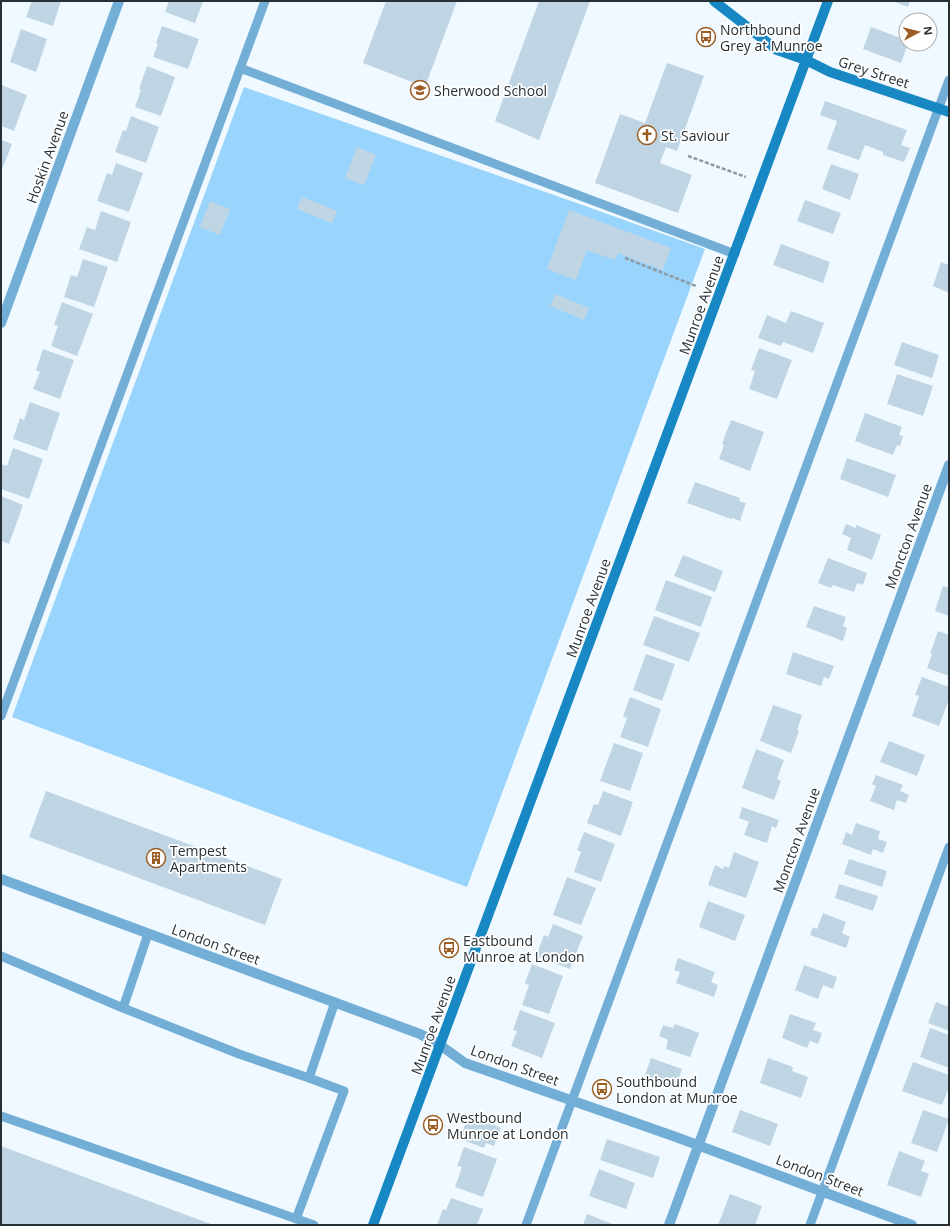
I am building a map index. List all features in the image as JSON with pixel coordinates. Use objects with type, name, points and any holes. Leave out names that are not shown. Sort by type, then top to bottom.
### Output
[{"type":"street","name":"Hoskin Avenue","points":[[1,323],[119,1]]},
{"type":"street","name":"Grey Street","points":[[714,1],[777,50],[806,60],[830,72],[949,112]]},
{"type":"street","name":"Munroe Avenue","points":[[373,1225],[762,182],[828,1]]},
{"type":"street","name":"Moncton Avenue","points":[[669,1225],[949,465]]},
{"type":"street","name":"London Street","points":[[1,879],[420,1034],[440,1045],[465,1063],[698,1145],[912,1225]]},
{"type":"lane","points":[[1,716],[265,1]]},
{"type":"lane","points":[[240,68],[735,254]]},
{"type":"lane","points":[[526,1225],[949,80]]},
{"type":"lane","points":[[810,1225],[821,1191],[949,846]]},
{"type":"lane","points":[[123,1008],[148,934]]},
{"type":"lane","points":[[1,956],[123,1008],[239,1054],[344,1091],[296,1219]]},
{"type":"lane","points":[[309,1078],[335,1002]]},
{"type":"lane","points":[[1,1116],[314,1225]]},
{"type":"path","points":[[688,156],[762,182]]},
{"type":"path","points":[[625,258],[696,286]]},
{"type":"shaded area","points":[[244,87],[705,249],[467,887],[12,717]]},
{"type":"building","points":[[32,1],[61,1],[53,26],[26,17]]},
{"type":"building","points":[[169,1],[203,1],[195,23],[165,12]]},
{"type":"building","points":[[386,1],[457,1],[425,87],[363,63]]},
{"type":"building","points":[[539,1],[590,1],[539,140],[495,121]]},
{"type":"building","points":[[892,1],[910,1],[908,7]]},
{"type":"building","points":[[162,26],[199,39],[188,69],[153,57]]},
{"type":"building","points":[[871,27],[898,37],[898,52],[905,52],[901,63],[863,49]]},
{"type":"building","points":[[21,29],[47,39],[36,72],[10,62]]},
{"type":"building","name":"St. Saviour","points":[[667,63],[704,76],[677,151],[666,147],[660,163],[692,175],[678,213],[595,183],[620,114],[645,123]]},
{"type":"building","points":[[147,66],[175,77],[161,116],[135,107],[141,90],[139,89]]},
{"type":"building","points":[[1,85],[27,95],[14,131],[1,126]]},
{"type":"building","points":[[825,101],[907,130],[901,145],[910,148],[904,162],[883,155],[883,152],[865,145],[859,160],[827,149],[837,121],[820,115]]},
{"type":"building","points":[[131,116],[159,127],[146,163],[115,152],[123,130],[126,131]]},
{"type":"building","points":[[1,140],[12,144],[1,172]]},
{"type":"building","points":[[357,147],[376,155],[364,185],[345,178]]},
{"type":"building","points":[[116,163],[143,173],[129,212],[97,201],[107,173],[112,175]]},
{"type":"building","points":[[831,164],[859,174],[850,200],[822,189]]},
{"type":"building","points":[[302,197],[337,211],[332,223],[297,209]]},
{"type":"building","points":[[805,200],[841,213],[833,234],[797,221]]},
{"type":"building","points":[[210,201],[230,209],[220,235],[200,227]]},
{"type":"building","points":[[569,210],[671,248],[663,270],[618,253],[615,260],[587,250],[576,280],[547,269]]},
{"type":"building","points":[[101,211],[131,222],[117,262],[79,249],[87,227],[95,230]]},
{"type":"building","points":[[781,244],[830,262],[823,283],[773,265]]},
{"type":"building","points":[[83,259],[108,267],[94,307],[64,297],[71,275],[77,277]]},
{"type":"building","points":[[941,262],[949,265],[949,293],[933,286]]},
{"type":"building","points":[[555,294],[589,308],[584,320],[550,306]]},
{"type":"building","points":[[62,302],[93,314],[77,356],[51,346],[58,326],[54,325]]},
{"type":"building","points":[[791,311],[824,323],[813,353],[783,342],[781,346],[758,338],[767,315],[786,323]]},
{"type":"building","points":[[902,342],[939,355],[932,378],[894,365]]},
{"type":"building","points":[[759,348],[792,360],[777,399],[749,389],[755,371],[751,370]]},
{"type":"building","points":[[43,349],[74,360],[60,399],[33,389],[40,372],[36,370]]},
{"type":"building","points":[[897,374],[933,386],[923,416],[887,404]]},
{"type":"building","points":[[30,402],[60,413],[47,451],[13,439],[20,418],[24,420]]},
{"type":"building","points":[[865,413],[902,427],[899,435],[903,436],[900,446],[897,445],[893,455],[855,441]]},
{"type":"building","points":[[731,420],[764,432],[750,471],[719,459],[724,445],[722,444]]},
{"type":"building","points":[[13,448],[43,459],[29,499],[1,489],[1,464],[7,466]]},
{"type":"building","points":[[847,458],[896,475],[888,497],[840,479]]},
{"type":"building","points":[[695,482],[740,498],[739,501],[746,503],[740,521],[687,503]]},
{"type":"building","points":[[1,496],[23,505],[9,544],[1,541]]},
{"type":"building","points":[[846,524],[856,528],[856,525],[881,535],[872,560],[847,550],[851,538],[842,534]]},
{"type":"building","points":[[683,555],[723,571],[715,592],[674,576]]},
{"type":"building","points":[[828,558],[867,573],[863,585],[857,583],[854,592],[833,585],[831,588],[818,583]]},
{"type":"building","points":[[666,580],[712,597],[701,627],[655,610]]},
{"type":"building","points":[[943,586],[949,588],[949,616],[935,611]]},
{"type":"building","points":[[814,606],[846,617],[843,626],[847,628],[843,641],[806,627]]},
{"type":"building","points":[[654,616],[700,633],[689,662],[643,645]]},
{"type":"building","points":[[938,631],[949,635],[949,676],[927,668]]},
{"type":"building","points":[[793,652],[834,666],[829,679],[824,677],[821,686],[786,674]]},
{"type":"building","points":[[646,654],[675,664],[662,701],[633,690]]},
{"type":"building","points":[[922,677],[949,687],[949,699],[939,726],[912,716],[919,696],[915,695]]},
{"type":"building","points":[[630,697],[661,709],[648,747],[620,737],[627,718],[623,716]]},
{"type":"building","points":[[773,705],[802,715],[797,730],[799,731],[791,753],[760,741]]},
{"type":"building","points":[[889,741],[925,755],[917,776],[880,762]]},
{"type":"building","points":[[614,743],[643,753],[630,791],[600,781]]},
{"type":"building","points":[[756,749],[784,760],[777,779],[781,781],[774,800],[742,788]]},
{"type":"building","points":[[876,775],[903,785],[900,791],[909,795],[906,803],[897,800],[894,810],[870,801],[876,786],[872,784]]},
{"type":"building","name":"Tempest Apartments","points":[[46,791],[282,879],[265,925],[29,837]]},
{"type":"building","points":[[603,791],[633,802],[621,836],[587,823],[594,804],[598,805]]},
{"type":"building","points":[[742,807],[779,820],[776,828],[772,826],[767,843],[744,835],[749,822],[739,818]]},
{"type":"building","points":[[856,823],[880,831],[878,839],[887,842],[883,853],[873,849],[871,855],[842,844],[846,832],[852,835]]},
{"type":"building","points":[[584,832],[615,844],[601,882],[574,872],[581,852],[577,850]]},
{"type":"building","points":[[734,852],[759,862],[746,898],[708,885],[715,865],[723,869],[724,866],[729,868]]},
{"type":"building","points":[[849,859],[887,871],[882,887],[844,874]]},
{"type":"building","points":[[567,877],[596,888],[581,925],[553,915]]},
{"type":"building","points":[[839,884],[878,896],[873,911],[835,898]]},
{"type":"building","points":[[708,901],[745,915],[735,941],[699,927]]},
{"type":"building","points":[[823,913],[846,922],[842,933],[850,937],[846,948],[810,935],[813,927],[817,929]]},
{"type":"building","points":[[553,924],[583,936],[570,969],[536,956],[544,935],[548,937]]},
{"type":"building","points":[[678,958],[715,972],[711,982],[718,985],[714,997],[676,983],[680,972],[674,970]]},
{"type":"building","points":[[532,964],[563,976],[549,1014],[522,1005],[529,985],[525,983]]},
{"type":"building","points":[[804,965],[837,977],[833,989],[823,985],[818,999],[795,990]]},
{"type":"building","points":[[936,1002],[949,1007],[949,1031],[928,1023]]},
{"type":"building","points":[[520,1010],[555,1023],[542,1058],[511,1046],[517,1031],[513,1030]]},
{"type":"building","points":[[790,1014],[816,1023],[813,1030],[822,1033],[818,1044],[810,1041],[807,1048],[782,1038]]},
{"type":"building","points":[[675,1024],[699,1033],[690,1057],[666,1049],[668,1040],[659,1036],[663,1025],[673,1028]]},
{"type":"building","points":[[930,1028],[949,1035],[949,1068],[920,1057]]},
{"type":"building","points":[[651,1058],[682,1069],[675,1089],[644,1078]]},
{"type":"building","points":[[768,1058],[793,1067],[792,1071],[808,1077],[801,1098],[760,1083]]},
{"type":"building","points":[[913,1062],[949,1075],[949,1087],[942,1105],[902,1091]]},
{"type":"building","points":[[740,1110],[778,1124],[770,1146],[732,1132]]},
{"type":"building","points":[[923,1110],[949,1119],[937,1152],[911,1143]]},
{"type":"building","points":[[469,1113],[490,1121],[489,1123],[501,1128],[494,1146],[486,1143],[484,1148],[460,1139]]},
{"type":"building","points":[[607,1139],[660,1157],[653,1178],[600,1160]]},
{"type":"building","points":[[1,1146],[200,1220],[214,1225],[1,1225]]},
{"type":"building","points":[[464,1147],[497,1159],[483,1197],[455,1187],[462,1167],[457,1166]]},
{"type":"building","points":[[899,1151],[925,1161],[921,1171],[929,1174],[921,1197],[887,1185]]},
{"type":"building","points":[[599,1169],[635,1183],[626,1209],[589,1196]]},
{"type":"building","points":[[730,1194],[762,1206],[755,1225],[718,1225]]},
{"type":"building","points":[[451,1198],[483,1209],[477,1225],[437,1225],[443,1209],[446,1210]]},
{"type":"building","points":[[587,1214],[615,1225],[583,1225]]},
{"type":"place","name":"Northbound Grey at Munroe","points":[[706,37]]},
{"type":"place","name":"Sherwood School","points":[[420,90]]},
{"type":"place","name":"St. Saviour","points":[[647,135]]},
{"type":"place","name":"Tempest Apartments","points":[[156,858]]},
{"type":"place","name":"Eastbound Munroe at London","points":[[449,948]]},
{"type":"place","name":"Southbound London at Munroe","points":[[602,1089]]},
{"type":"place","name":"Westbound Munroe at London","points":[[433,1125]]}]
